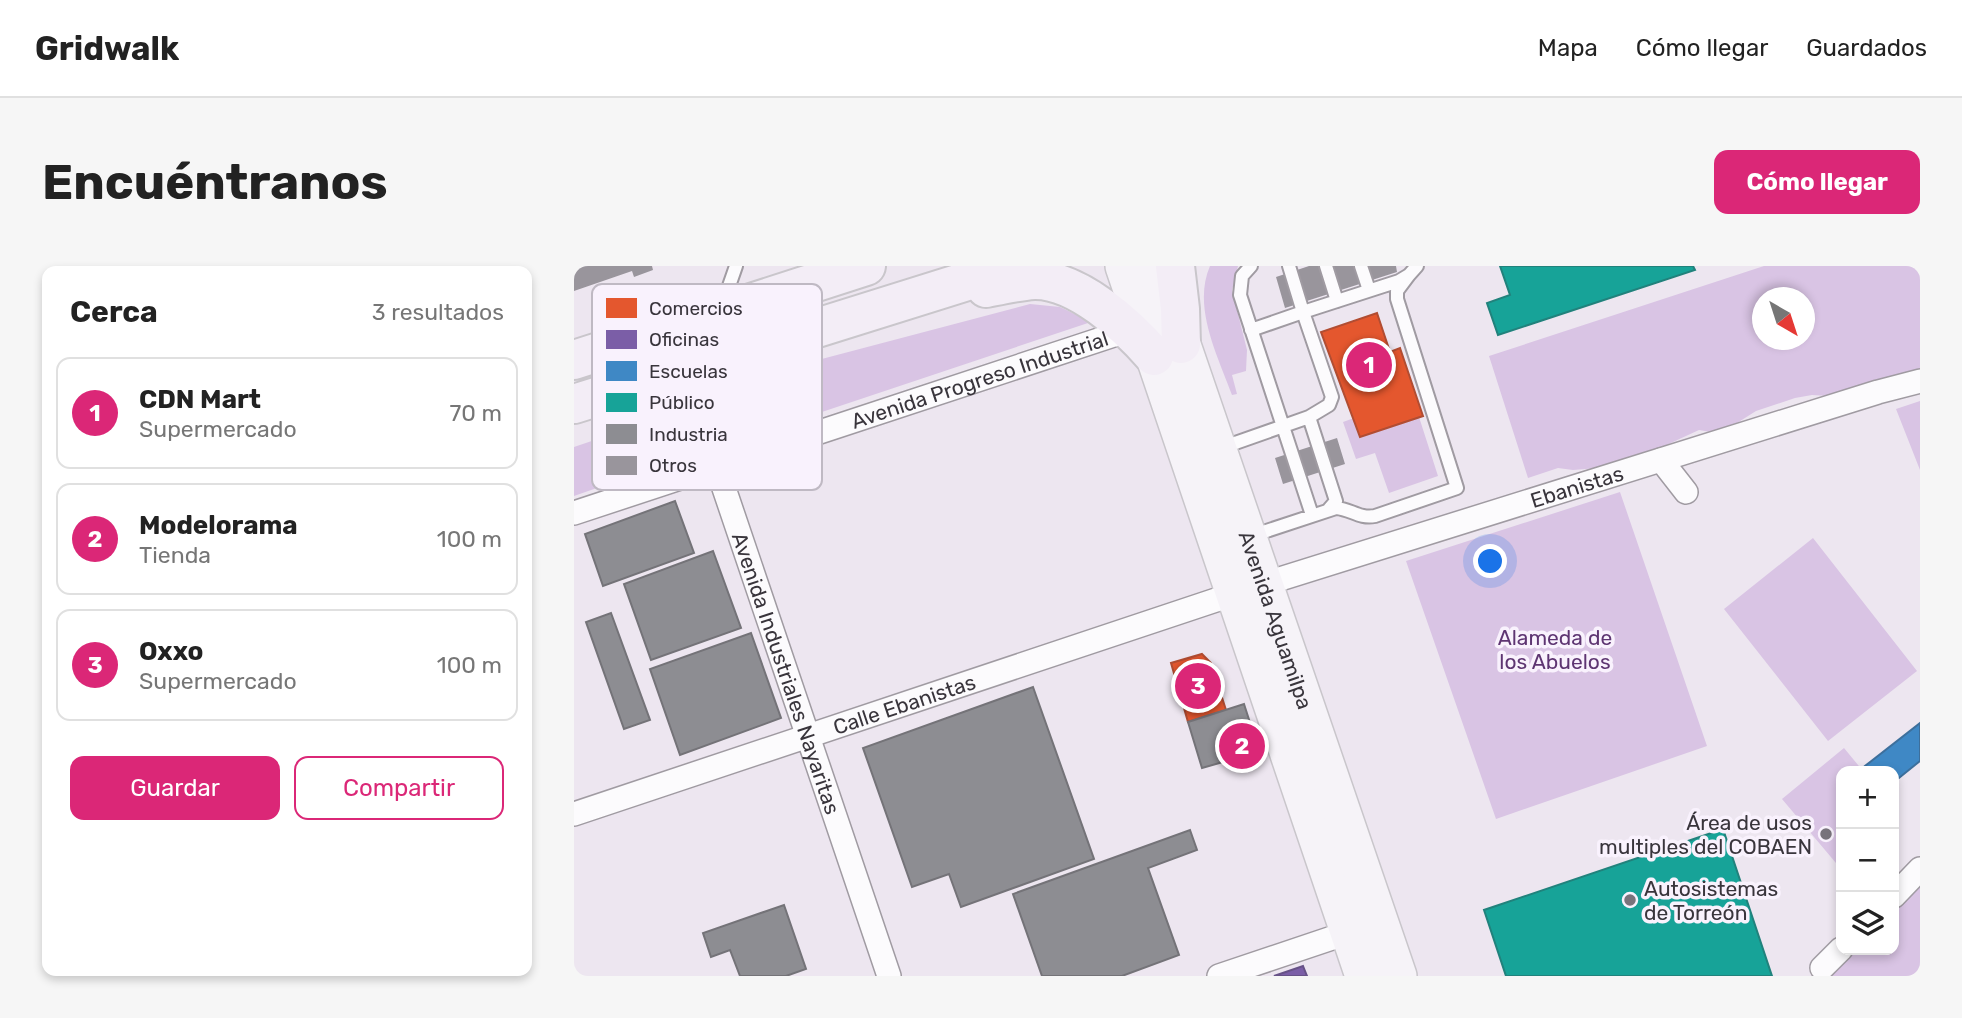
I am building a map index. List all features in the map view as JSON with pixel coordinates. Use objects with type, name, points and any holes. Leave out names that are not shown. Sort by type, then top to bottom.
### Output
[{"type":"highway","points":[[810,284],[866,266]]},
{"type":"highway","points":[[822,326],[1015,266]]},
{"type":"highway","points":[[864,313],[1037,280],[1074,290],[1153,338],[1180,309],[1175,266]]},
{"type":"highway","points":[[574,360],[592,354]]},
{"type":"highway","points":[[574,404],[592,398]]},
{"type":"main road","name":"Avenida Aguamilpa","points":[[1124,266],[1364,878],[1395,976]]},
{"type":"main road","name":"Avenida Aguamilpa","points":[[1155,266],[1153,338],[1217,449],[1247,537],[1250,589],[1364,976]]},
{"type":"main road","points":[[1364,878],[1350,932],[1395,976]]},
{"type":"street","name":"Avenida Progreso Industrial","points":[[822,433],[1153,338]]},
{"type":"street","name":"Ebanistas","points":[[1250,589],[1920,381]]},
{"type":"street","points":[[1661,460],[1686,492]]},
{"type":"street","name":"Avenida Progreso Industrial","points":[[574,513],[641,490]]},
{"type":"street","name":"Avenida Industriales Nayaritas","points":[[725,490],[889,976]]},
{"type":"street","name":"Calle Ebanistas","points":[[574,814],[1250,589]]},
{"type":"street","points":[[1898,892],[1920,869]]},
{"type":"street","points":[[1219,976],[1350,932]]},
{"type":"street","points":[[1822,968],[1836,954]]},
{"type":"lane","points":[[729,284],[736,266]]},
{"type":"lane","points":[[1251,266],[1242,276],[1240,295],[1312,514]]},
{"type":"lane","points":[[1217,449],[1309,417],[1329,405],[1332,397],[1289,266]]},
{"type":"lane","points":[[1326,266],[1337,301]]},
{"type":"lane","points":[[1361,266],[1369,290]]},
{"type":"lane","points":[[1251,330],[1369,290],[1413,271]]},
{"type":"lane","points":[[1247,537],[1329,509],[1348,510],[1357,516],[1369,517],[1457,488],[1397,299],[1397,291],[1413,271]]},
{"type":"lane","points":[[1309,417],[1336,501],[1329,509]]},
{"type":"green space","points":[[1210,266],[1238,266],[1232,290],[1247,350],[1246,371],[1232,375],[1237,394],[1232,395],[1205,315],[1205,282]]},
{"type":"green space","points":[[1764,266],[1920,266],[1920,381],[1829,396],[1795,398],[1756,411],[1724,428],[1711,432],[1699,430],[1649,453],[1634,455],[1598,468],[1558,468],[1528,478],[1489,356]]},
{"type":"green space","points":[[1030,304],[1060,307],[1091,322],[822,412],[822,359]]},
{"type":"green space","points":[[1920,401],[1920,470],[1896,409]]},
{"type":"green space","points":[[1419,417],[1438,476],[1389,493],[1375,453],[1356,459],[1343,422],[1354,418],[1360,437]]},
{"type":"green space","points":[[592,441],[592,490],[574,496],[574,447]]},
{"type":"green space","name":"Alameda de los Abuelos","points":[[1620,492],[1707,746],[1496,819],[1406,561]]},
{"type":"green space","points":[[1813,538],[1917,671],[1828,741],[1724,609]]},
{"type":"green space","name":"Área de usos multiples del COBAEN","points":[[1844,748],[1859,766],[1836,766],[1836,863],[1782,799]]},
{"type":"green space","points":[[1920,881],[1920,976],[1826,976],[1847,955],[1899,955],[1899,902]]},
{"type":"building: Comercios","points":[[1377,313],[1390,352],[1400,348],[1423,416],[1360,437],[1321,332]]},
{"type":"building: Comercios","points":[[1202,654],[1211,663],[1226,710],[1188,722],[1171,663]]},
{"type":"building: Comercios","points":[[1253,732],[1259,750],[1230,760],[1224,741]]},
{"type":"building: Oficinas","points":[[1303,966],[1307,976],[1274,976]]},
{"type":"building: Escuelas","points":[[1920,723],[1920,761],[1899,778],[1899,766],[1865,766]]},
{"type":"building: Público","points":[[1500,266],[1693,266],[1695,270],[1498,335],[1487,303],[1510,295]]},
{"type":"building: Público","name":"Autosistemas de Torreón","points":[[1723,829],[1772,976],[1506,976],[1484,910]]},
{"type":"building: Industria","points":[[675,501],[694,553],[603,586],[585,534]]},
{"type":"building: Industria","points":[[713,551],[741,628],[651,660],[624,584]]},
{"type":"building: Industria","points":[[611,613],[650,720],[624,729],[586,622]]},
{"type":"building: Industria","points":[[751,633],[781,718],[680,755],[650,669]]},
{"type":"building: Industria","points":[[1033,687],[1094,859],[961,907],[949,874],[912,887],[863,748]]},
{"type":"building: Industria","points":[[1244,704],[1253,732],[1224,741],[1230,760],[1202,768],[1188,722]]},
{"type":"building: Industria","points":[[1190,830],[1197,850],[1148,868],[1179,955],[1122,976],[1042,976],[1013,894]]},
{"type":"building: Industria","points":[[784,905],[806,969],[786,976],[740,976],[730,950],[711,957],[703,933]]},
{"type":"building: Otros","points":[[574,266],[652,266],[653,270],[634,277],[632,271],[574,291]]},
{"type":"building: Otros","points":[[1309,266],[1396,266],[1397,272],[1285,308],[1276,277]]},
{"type":"building: Otros","points":[[1337,438],[1345,464],[1283,484],[1275,458]]},
{"type":"place","name":"CDN Mart","points":[[1369,365]]},
{"type":"place","name":"Oxxo","points":[[1198,686]]},
{"type":"place","name":"Modelorama","points":[[1242,746]]},
{"type":"place","name":"Área de usos multiples del COBAEN","points":[[1826,834]]},
{"type":"place","name":"Autosistemas de Torreón","points":[[1630,900]]}]
